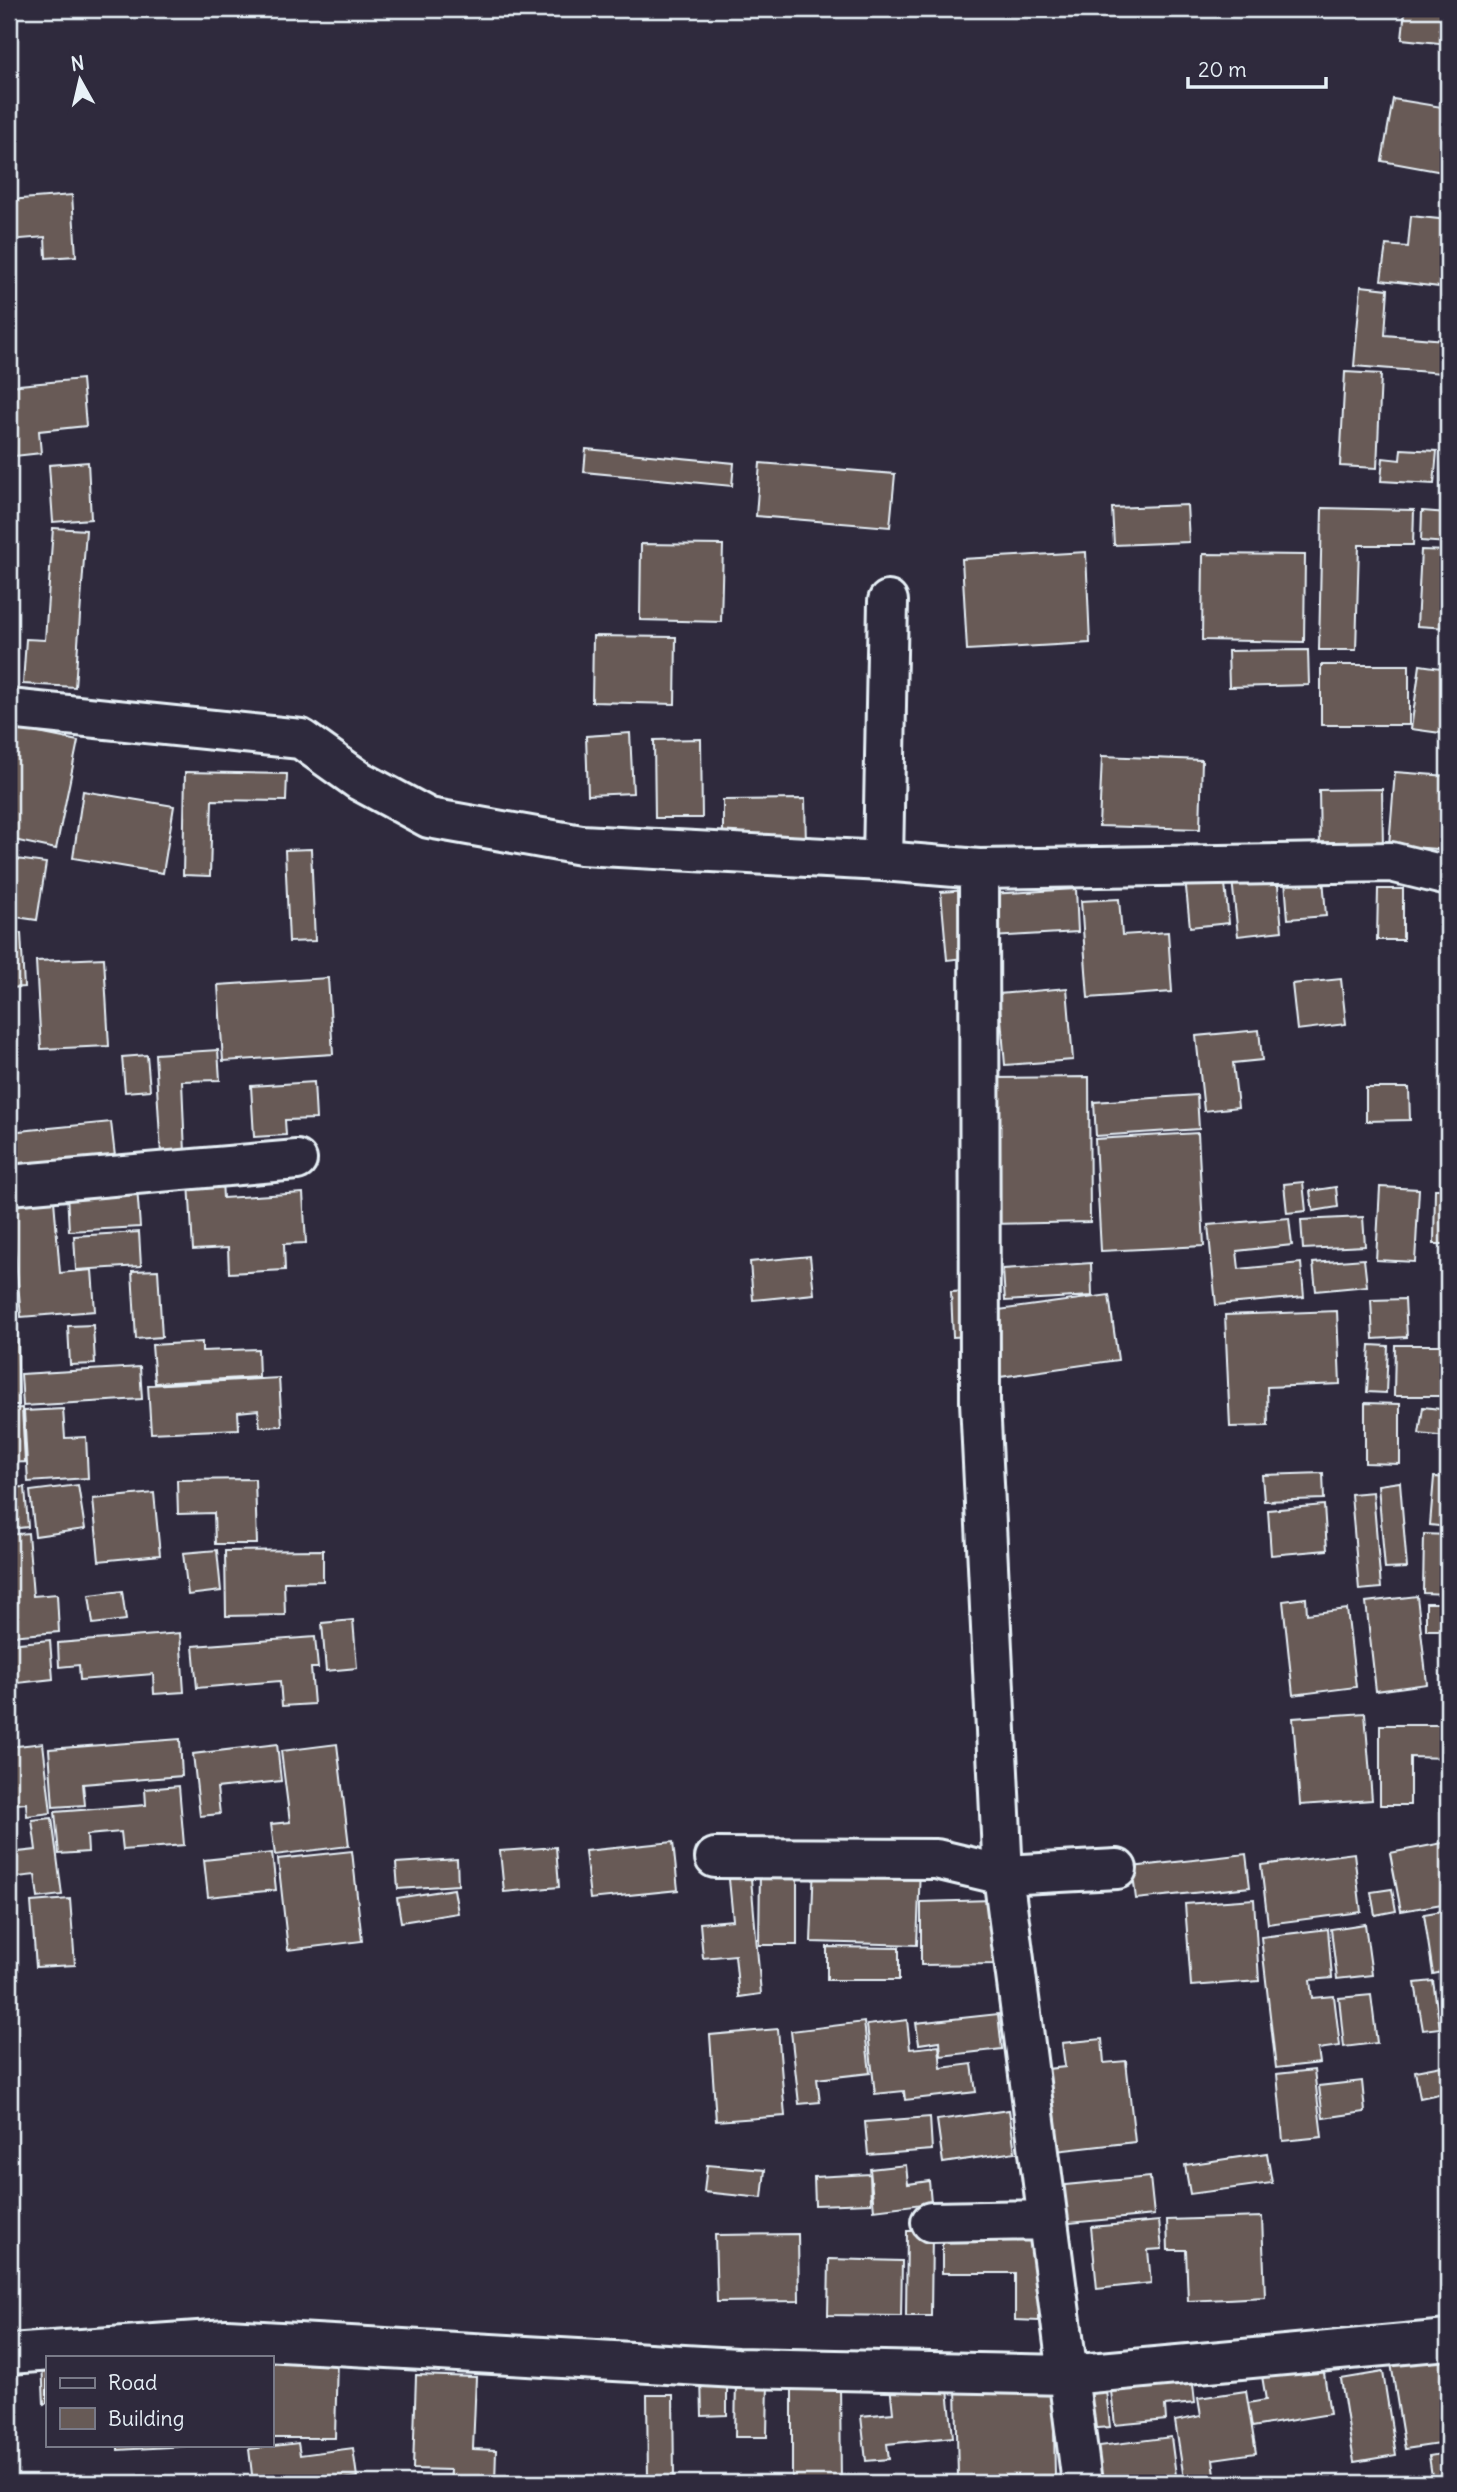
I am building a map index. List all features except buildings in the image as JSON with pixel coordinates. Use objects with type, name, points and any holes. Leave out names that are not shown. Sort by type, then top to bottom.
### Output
[{"type":"street","points":[[883,861],[888,601]]},
{"type":"street","points":[[9,709],[301,739],[360,781],[429,818],[581,845],[883,861],[979,869],[1391,862],[1448,876]]},
{"type":"street","points":[[979,869],[980,1401],[1003,1875],[1082,2483]]},
{"type":"street","points":[[9,1185],[297,1160]]},
{"type":"street","points":[[715,1858],[936,1859],[1003,1875],[1116,1870]]},
{"type":"street","points":[[931,2222],[1047,2220]]},
{"type":"street","points":[[9,2354],[227,2339],[737,2368],[1068,2375],[1448,2340]]}]
